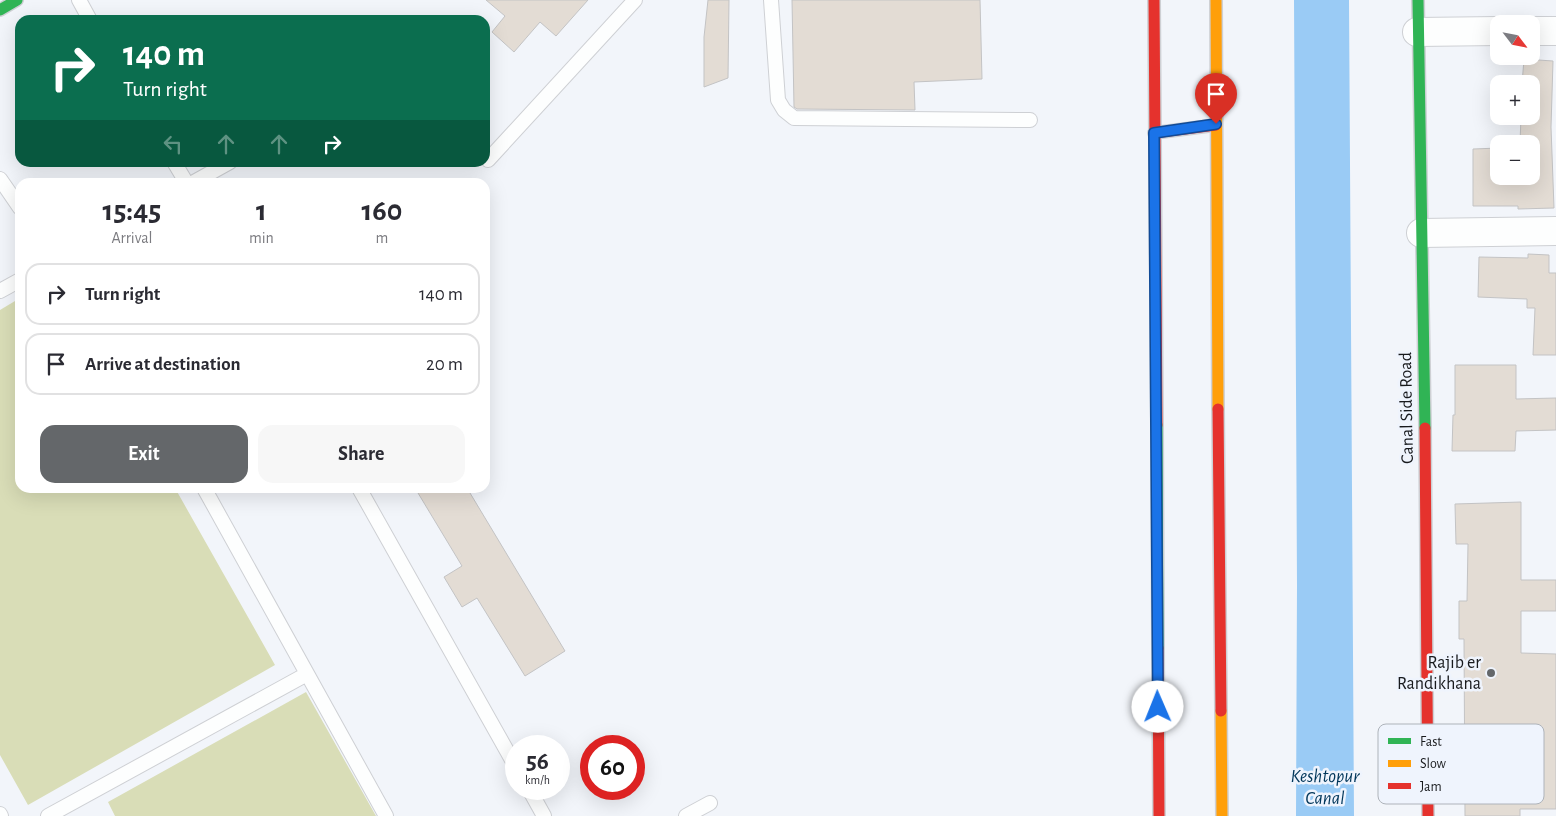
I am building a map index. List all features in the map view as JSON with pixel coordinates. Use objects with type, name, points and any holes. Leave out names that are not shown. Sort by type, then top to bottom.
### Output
[{"type":"main road","points":[[0,10],[17,0]]},
{"type":"main road","points":[[1154,0],[1159,816]]},
{"type":"main road","points":[[1216,0],[1222,816]]},
{"type":"main road","name":"Canal Side Road","points":[[1418,0],[1426,433],[1428,724]]},
{"type":"main road","points":[[1154,133],[1216,124]]},
{"type":"street","points":[[1418,32],[1490,31]]},
{"type":"street","points":[[1540,31],[1556,31]]},
{"type":"street","points":[[1421,233],[1556,231]]},
{"type":"lane","points":[[78,0],[87,15]]},
{"type":"lane","points":[[490,158],[635,0]]},
{"type":"lane","points":[[771,0],[775,86],[778,100],[784,110],[794,118],[1030,120]]},
{"type":"lane","points":[[177,167],[184,178]]},
{"type":"lane","points":[[201,178],[221,167]]},
{"type":"lane","points":[[0,179],[15,201]]},
{"type":"lane","points":[[0,291],[15,283]]},
{"type":"lane","points":[[207,493],[386,816]]},
{"type":"lane","points":[[361,493],[505,748]]},
{"type":"lane","points":[[48,816],[307,674]]},
{"type":"lane","points":[[535,800],[544,816]]},
{"type":"lane","points":[[686,816],[710,803]]},
{"type":"green space","points":[[15,301],[15,493],[178,493],[275,665],[28,805],[0,755],[0,310]]},
{"type":"green space","points":[[306,692],[376,816],[115,816],[108,802]]},
{"type":"water","name":"Keshtopur Canal","points":[[1294,0],[1349,0],[1354,816],[1296,816],[1297,585]]},
{"type":"building","points":[[486,0],[588,0],[556,36],[540,22],[514,52],[492,32],[505,16]]},
{"type":"building","points":[[708,0],[729,0],[728,78],[704,87],[704,37]]},
{"type":"building","points":[[792,0],[980,0],[982,79],[914,82],[915,110],[797,109],[794,107]]},
{"type":"building","points":[[1540,60],[1553,61],[1551,127],[1554,208],[1518,209],[1518,206],[1473,206],[1473,149],[1490,148],[1490,185],[1540,185],[1540,135],[1520,135],[1521,125],[1540,125],[1540,75],[1523,75],[1524,65],[1540,65]]},
{"type":"building","points":[[1528,254],[1549,255],[1549,273],[1556,273],[1556,355],[1533,355],[1535,308],[1527,308],[1527,299],[1478,297],[1479,257],[1528,258]]},
{"type":"building","points":[[1455,365],[1516,365],[1516,399],[1556,398],[1556,430],[1516,431],[1515,451],[1452,451],[1453,415],[1455,415]]},
{"type":"building","points":[[418,493],[470,493],[565,651],[525,676],[477,598],[462,607],[444,577],[462,566]]},
{"type":"building","points":[[1521,502],[1521,580],[1556,580],[1556,611],[1521,611],[1521,653],[1556,654],[1556,809],[1520,809],[1520,816],[1465,816],[1465,804],[1544,804],[1544,724],[1464,724],[1464,639],[1459,639],[1459,601],[1467,601],[1468,544],[1456,544],[1455,504]]},
{"type":"traffic: fast","points":[[0,10],[17,0]]},
{"type":"traffic: fast","points":[[1418,0],[1425,428]]},
{"type":"traffic: fast","points":[[1157,425],[1158,648]]},
{"type":"traffic: slow","points":[[1216,0],[1218,409]]},
{"type":"traffic: slow","points":[[1221,711],[1222,816]]},
{"type":"traffic: jam","points":[[1154,0],[1157,425]]},
{"type":"traffic: jam","points":[[1154,133],[1216,125]]},
{"type":"traffic: jam","points":[[1218,409],[1221,711]]},
{"type":"traffic: jam","points":[[1425,428],[1427,724]]},
{"type":"traffic: jam","points":[[1158,648],[1159,816]]},
{"type":"traffic: jam","points":[[1428,804],[1428,816]]},
{"type":"place","name":"Rajib er Randikhana","points":[[1491,673]]},
{"type":"route","points":[[1158,707],[1154,133],[1216,124]]}]
